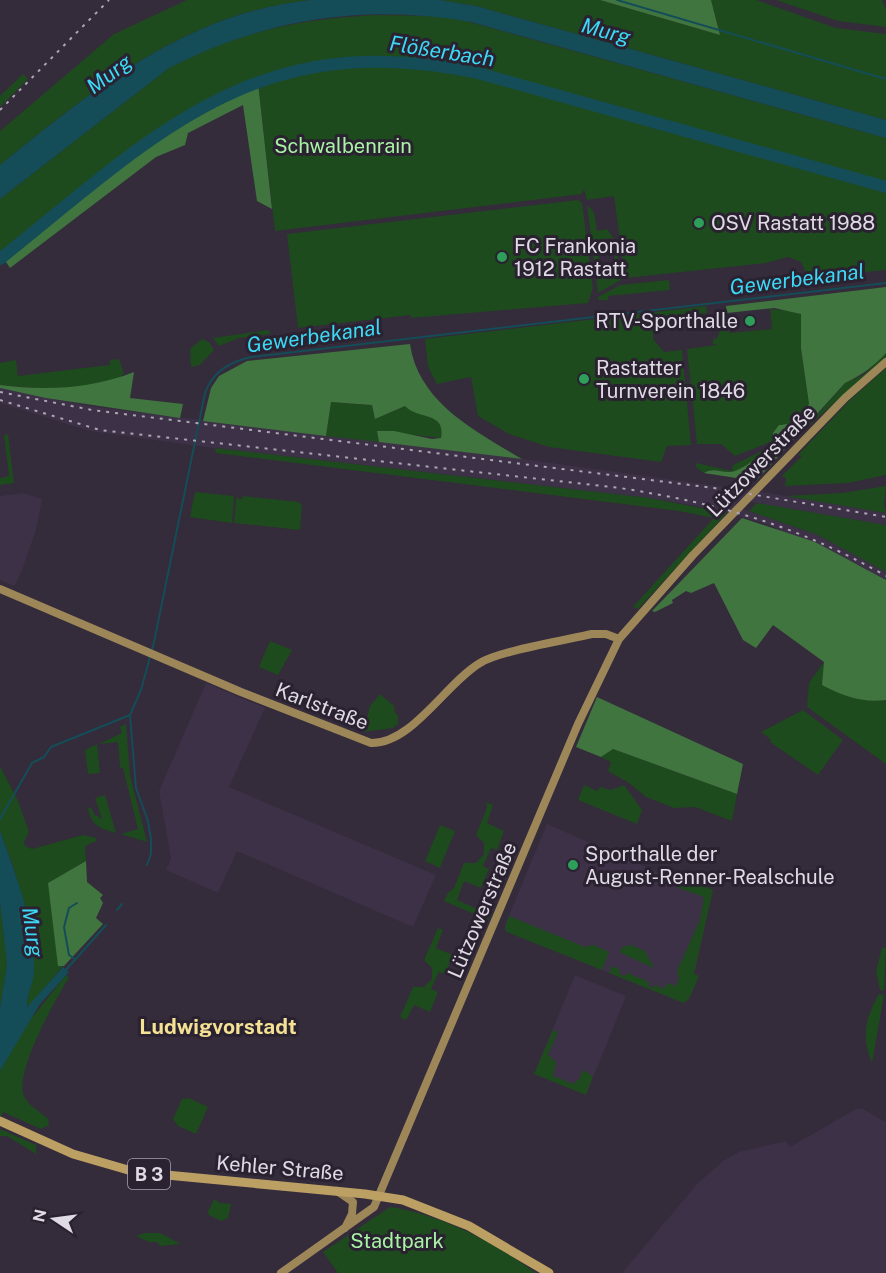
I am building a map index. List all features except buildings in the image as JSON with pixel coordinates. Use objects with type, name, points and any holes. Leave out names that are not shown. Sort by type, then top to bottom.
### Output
[{"type":"main road","name":"Lützowerstraße","points":[[281,1273],[341,1233],[374,1207],[578,724],[619,639],[663,586],[845,398],[886,362]]},
{"type":"main road","name":"Karlstraße","points":[[0,589],[358,740],[377,743],[390,740],[416,723],[438,698],[483,661],[592,634],[606,634],[619,639]]},
{"type":"main road","name":"Kehler Straße","points":[[0,1121],[74,1154],[119,1169],[183,1178],[380,1195],[418,1204],[451,1218],[549,1273]]},
{"type":"main road","points":[[335,1191],[353,1202],[352,1214],[341,1233]]},
{"type":"shaded area","points":[[0,388],[95,407],[508,457],[775,494],[886,513],[886,525],[739,500],[734,506],[818,535],[886,572],[886,580],[857,564],[764,523],[707,508],[649,498],[197,446],[90,431],[0,403]]},
{"type":"shaded area","points":[[23,493],[42,499],[36,530],[22,570],[15,585],[11,585],[0,580],[0,496]]},
{"type":"shaded area","points":[[206,683],[265,708],[229,787],[436,875],[413,927],[237,851],[218,893],[166,870],[171,858],[159,791]]},
{"type":"shaded area","points":[[547,824],[667,876],[670,872],[713,890],[694,974],[699,976],[689,999],[684,1003],[505,931],[505,925]]},
{"type":"shaded area","points":[[575,975],[626,996],[586,1095],[534,1074]]},
{"type":"shaded area","points":[[856,1109],[863,1109],[886,1122],[886,1273],[622,1273],[698,1183],[723,1161],[739,1152],[786,1141],[790,1147]]},
{"type":"green space","points":[[187,0],[310,0],[264,8],[221,21],[181,38],[106,83],[0,165],[0,131],[114,34]]},
{"type":"green space","points":[[440,0],[600,0],[720,35],[711,0],[756,0],[836,28],[886,34],[886,120],[476,6]]},
{"type":"green space","points":[[600,0],[711,0],[720,35]]},
{"type":"green space","points":[[776,0],[882,0],[886,10],[886,27],[838,21]]},
{"type":"green space","points":[[374,15],[436,16],[462,20],[886,138],[886,184],[479,71],[434,63],[389,60],[344,62],[301,68],[259,79],[218,95],[178,117],[140,144],[0,261],[0,199],[169,68],[220,45],[268,30],[318,20]]},
{"type":"green space","name":"Schwalbenrain","points":[[395,63],[435,66],[477,75],[886,188],[886,270],[857,273],[861,271],[860,268],[807,274],[801,262],[788,257],[766,263],[625,278],[614,196],[587,200],[584,189],[582,194],[275,231],[258,83],[311,69]]},
{"type":"green space","points":[[23,74],[28,79],[0,107],[0,96]]},
{"type":"green space","points":[[258,83],[272,209],[257,201],[243,105],[188,133],[185,145],[156,157],[10,268],[4,259],[169,122],[201,105]]},
{"type":"green space","points":[[578,200],[582,203],[593,288],[588,303],[411,318],[411,315],[298,328],[287,234]]},
{"type":"green space","points":[[587,205],[594,212],[597,231],[607,229],[615,240],[621,280],[598,293]],"holes":[[[612,238],[616,269],[600,271],[596,240]]]},
{"type":"green space","points":[[669,280],[670,290],[608,296],[608,300],[598,300],[598,297],[620,285]]},
{"type":"green space","points":[[886,287],[886,353],[872,366],[845,383],[756,481],[704,473],[712,470],[731,472],[747,465],[779,443],[773,441],[773,433],[779,425],[797,419],[809,404],[801,348],[801,314],[774,308],[727,313],[726,306]]},
{"type":"green space","points":[[706,306],[707,313],[653,318],[653,339],[664,352],[682,350],[691,445],[667,446],[661,462],[549,447],[509,434],[478,416],[471,377],[437,384],[428,367],[425,339]]},
{"type":"green space","points":[[770,309],[799,312],[803,319],[801,348],[809,404],[796,421],[773,433],[773,441],[735,456],[721,444],[697,444],[687,349],[717,345],[713,344],[713,339],[717,338],[720,331],[729,330],[729,333],[772,329]]},
{"type":"green space","points":[[269,330],[270,334],[239,338],[219,346],[213,338]]},
{"type":"green space","points":[[202,339],[209,342],[214,350],[200,365],[191,367],[190,349]]},
{"type":"green space","points":[[410,344],[415,364],[424,382],[451,413],[522,459],[379,442],[377,431],[394,431],[432,439],[441,438],[441,429],[435,420],[405,406],[375,419],[372,405],[331,402],[326,436],[203,421],[211,388],[219,376],[247,361]]},
{"type":"green space","points":[[886,353],[886,357],[804,430],[845,383],[863,375]]},
{"type":"green space","points":[[119,359],[124,373],[116,380],[102,384],[66,388],[0,385],[0,363],[16,360],[18,376],[110,365],[110,360]]},
{"type":"green space","points":[[886,368],[886,475],[848,483],[785,486],[786,478],[782,476],[802,456],[798,455],[850,400]]},
{"type":"green space","points":[[134,372],[130,398],[183,404],[180,418],[46,398],[0,388],[0,385],[51,388],[85,385]]},
{"type":"green space","points":[[331,402],[372,405],[375,419],[405,406],[436,418],[443,430],[441,438],[377,431],[379,442],[326,436]]},
{"type":"green space","points":[[8,434],[14,483],[0,485],[0,478],[9,476],[4,435]]},
{"type":"green space","points":[[215,448],[649,498],[727,513],[638,609],[633,607],[714,518],[679,511],[216,453]]},
{"type":"green space","points":[[766,449],[751,463],[733,472],[712,470],[704,473],[696,467],[696,463],[732,471],[733,465]]},
{"type":"green space","points":[[886,486],[884,504],[886,513],[786,496],[842,493]]},
{"type":"green space","points":[[195,492],[234,496],[232,523],[190,517]]},
{"type":"green space","points":[[243,496],[299,502],[302,506],[300,530],[234,523],[236,498],[242,499]]},
{"type":"green space","points":[[757,503],[886,525],[886,572],[818,535],[749,511]]},
{"type":"green space","points":[[742,518],[815,542],[886,580],[886,700],[853,698],[822,685],[824,662],[773,625],[756,648],[743,640],[714,583],[691,593],[686,591],[672,600],[673,603],[655,612],[652,611]]},
{"type":"green space","points":[[270,641],[292,650],[278,675],[259,667]]},
{"type":"green space","points":[[824,662],[876,701],[886,700],[886,764],[807,707],[809,683]]},
{"type":"green space","points":[[380,694],[394,706],[395,713],[398,715],[398,724],[393,728],[363,732],[370,706]]},
{"type":"green space","points":[[597,697],[743,764],[737,794],[613,749],[601,757],[576,747]]},
{"type":"green space","points":[[803,710],[843,740],[818,775],[770,742],[771,740],[761,732]]},
{"type":"green space","points":[[126,724],[130,776],[147,842],[121,834],[138,829],[123,768],[120,768],[118,742],[99,744],[122,733],[120,727]]},
{"type":"green space","points":[[97,744],[100,773],[88,774],[85,750]]},
{"type":"green space","points":[[613,749],[737,794],[732,821],[695,807],[674,808],[646,797],[629,783],[608,771],[611,762],[601,757]]},
{"type":"green space","points":[[0,766],[18,801],[29,832],[24,842],[25,846],[32,849],[83,835],[96,838],[96,841],[85,846],[86,861],[48,883],[63,966],[29,1006],[26,1005],[34,972],[31,933],[14,869],[0,831]]},
{"type":"green space","points":[[584,785],[597,791],[600,787],[611,790],[624,785],[642,810],[637,824],[578,800]]},
{"type":"green space","points":[[105,795],[116,833],[105,830],[94,823],[89,814],[88,808],[91,807],[94,814],[102,819],[95,798]]},
{"type":"green space","points":[[486,802],[493,805],[487,823],[504,831],[497,850],[491,848],[483,866],[489,869],[481,888],[464,881],[457,900],[491,915],[488,920],[444,901],[454,888],[464,863],[476,863],[484,854],[484,843],[476,835],[487,808]]},
{"type":"green space","points":[[440,825],[455,831],[440,868],[425,861]]},
{"type":"green space","points":[[86,861],[87,882],[103,895],[100,898],[103,903],[96,918],[103,924],[64,966],[58,966],[48,883]]},
{"type":"green space","points":[[680,876],[713,890],[694,974],[699,976],[689,999],[684,1003],[609,973],[612,966],[620,970],[619,974],[625,976],[627,973],[649,982],[648,985],[653,988],[655,985],[664,989],[667,983],[676,986],[679,978],[677,971],[700,920],[704,897],[676,887]]},
{"type":"green space","points":[[0,902],[7,965],[0,1008]]},
{"type":"green space","points":[[509,916],[585,947],[593,945],[609,952],[602,970],[507,932],[505,928]]},
{"type":"green space","points":[[438,928],[443,930],[436,948],[453,955],[445,974],[439,972],[431,989],[438,992],[430,1012],[414,1005],[406,1020],[400,1017],[413,987],[424,987],[432,979],[432,968],[424,960]]},
{"type":"green space","points":[[631,945],[645,951],[654,968],[619,952],[623,947]]},
{"type":"green space","points":[[882,948],[886,948],[884,990],[880,990],[876,971]]},
{"type":"green space","points":[[66,975],[69,978],[38,1034],[23,1082],[25,1097],[48,1119],[49,1125],[41,1129],[3,1112],[0,1118],[0,1071],[27,1024]]},
{"type":"green space","points":[[879,994],[884,995],[872,1063],[866,1045],[866,1028],[870,1011]]},
{"type":"green space","points":[[553,1030],[558,1032],[548,1054],[556,1063],[553,1076],[573,1084],[580,1078],[582,1070],[593,1076],[586,1095],[534,1074]]},
{"type":"green space","points":[[189,1098],[208,1107],[196,1134],[178,1126],[173,1119],[182,1099]]},
{"type":"green space","points":[[0,1129],[36,1145],[36,1154],[7,1136],[0,1136]]},
{"type":"green space","points":[[214,1199],[220,1203],[231,1204],[228,1218],[221,1221],[207,1214]]},
{"type":"green space","name":"Stadtpark","points":[[390,1207],[429,1216],[467,1231],[536,1273],[338,1273],[323,1252]]},
{"type":"green space","points":[[145,1233],[160,1233],[181,1244],[160,1246],[157,1242],[149,1242],[136,1236]]},
{"type":"water","points":[[310,0],[440,0],[476,6],[886,120],[886,138],[471,22],[392,14],[354,15],[278,27],[241,37],[169,68],[0,199],[0,165],[71,109],[143,59],[182,38],[222,21],[264,8]]},
{"type":"water","points":[[0,831],[23,900],[32,936],[34,971],[27,1007],[63,967],[69,972],[40,1004],[0,1071],[0,1008],[7,965],[0,902]]},
{"type":"waterway","points":[[617,0],[886,79]]},
{"type":"waterway","name":"Flößerbach","points":[[0,259],[110,170],[163,132],[216,101],[272,78],[333,64],[401,62],[478,73],[886,187]]},
{"type":"waterway","name":"Gewerbekanal","points":[[147,865],[151,854],[151,839],[148,821],[136,788],[130,715],[141,690],[154,642],[205,393],[208,385],[223,369],[251,357],[886,283]]},
{"type":"waterway","points":[[0,819],[32,763],[44,757],[51,747],[130,715]]},
{"type":"waterway","points":[[75,959],[69,955],[64,927],[69,908],[77,903]]},
{"type":"waterway","name":"Gewerbekanal","points":[[117,910],[122,904]]},
{"type":"waterway","name":"Gewerbekanal","points":[[64,972],[106,925]]},
{"type":"railway","points":[[0,110],[109,0]]},
{"type":"railway","points":[[0,392],[92,410],[714,488],[886,517]]},
{"type":"railway","points":[[0,400],[100,430],[657,494],[725,509],[789,530],[853,558],[886,576]]},
{"type":"place","name":"OSV Rastatt 1988","points":[[699,223]]},
{"type":"place","name":"FC Frankonia 1912 Rastatt","points":[[502,257]]},
{"type":"place","name":"RTV-Sporthalle","points":[[750,321]]},
{"type":"place","name":"Rastatter Turnverein 1846","points":[[584,379]]},
{"type":"place","name":"Sporthalle der August-Renner-Realschule","points":[[573,865]]},
{"type":"district","name":"Ludwigvorstadt","points":[[218,1026]]},
{"type":"water label","name":"Murg","points":[[606,31]]},
{"type":"water label","name":"Murg","points":[[109,74]]},
{"type":"water label","name":"Murg","points":[[33,932]]}]
